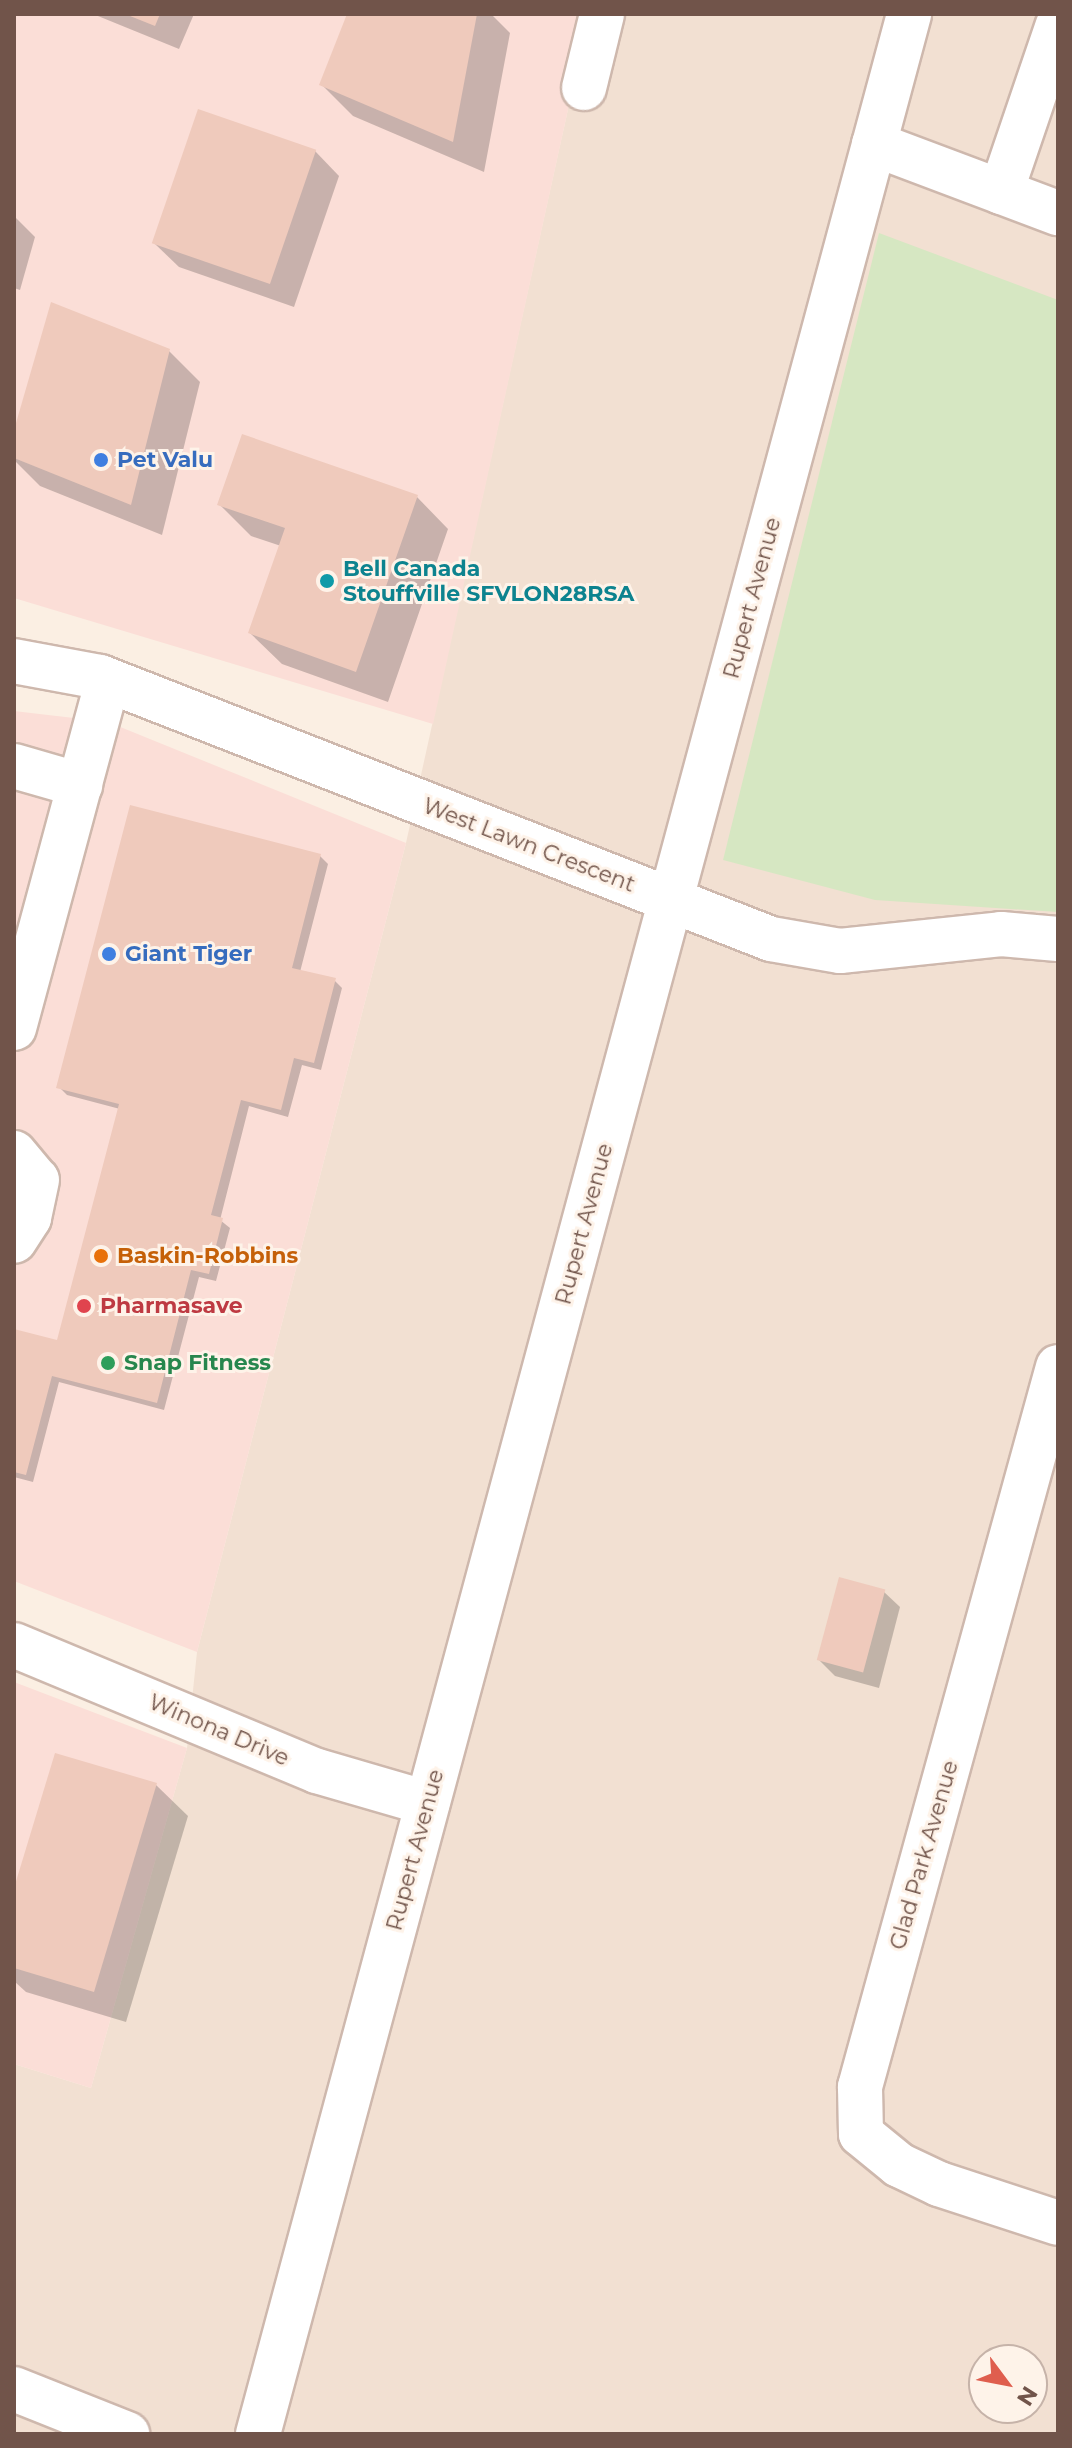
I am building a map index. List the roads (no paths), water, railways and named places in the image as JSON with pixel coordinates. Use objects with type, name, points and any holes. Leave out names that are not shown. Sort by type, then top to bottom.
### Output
[{"type":"street","points":[[584,88],[602,14]]},
{"type":"street","name":"Rupert Avenue","points":[[258,2434],[909,14]]},
{"type":"street","points":[[1001,192],[1043,116],[1058,25]]},
{"type":"street","points":[[874,144],[1058,213]]},
{"type":"street","name":"West Lawn Crescent","points":[[14,661],[108,680],[771,939],[840,951],[1001,934],[1058,939]]},
{"type":"street","points":[[14,1028],[108,680]]},
{"type":"street","points":[[14,766],[80,785]]},
{"type":"street","points":[[14,1153],[37,1180],[29,1218],[14,1241]]},
{"type":"street","name":"Glad Park Avenue","points":[[1058,1367],[860,2087],[861,2134],[899,2165],[939,2184],[1058,2223]]},
{"type":"street","name":"Winona Drive","points":[[14,1645],[317,1771],[427,1803]]},
{"type":"street","points":[[14,2389],[127,2434]]},
{"type":"place","name":"Pet Valu","points":[[101,460]]},
{"type":"place","name":"Bell Canada Stouffville SFVLON28RSA","points":[[327,581]]},
{"type":"place","name":"Giant Tiger","points":[[109,954]]},
{"type":"place","name":"Baskin-Robbins","points":[[101,1256]]},
{"type":"place","name":"Pharmasave","points":[[84,1306]]},
{"type":"place","name":"Snap Fitness","points":[[108,1363]]}]
